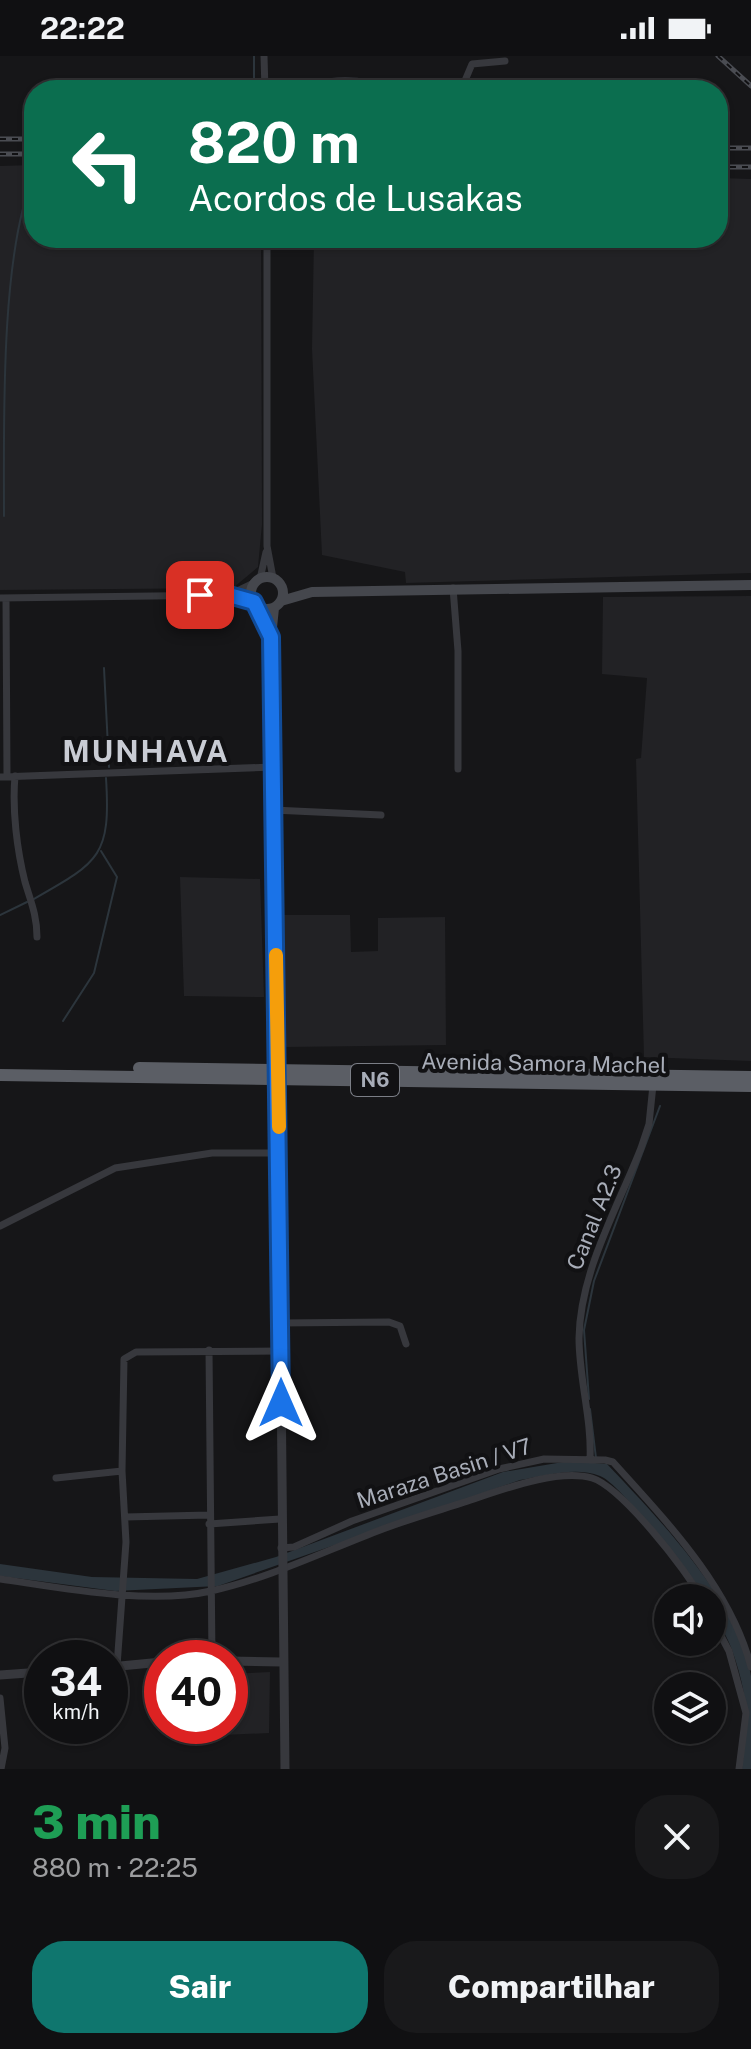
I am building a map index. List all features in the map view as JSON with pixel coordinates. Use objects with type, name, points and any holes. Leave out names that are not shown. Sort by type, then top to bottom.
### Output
[{"type":"highway","name":"Avenida Samora Machel","points":[[0,1067],[278,1074],[298,1078],[751,1086]]},
{"type":"highway","name":"Avenida Samora Machel","points":[[0,1075],[751,1077]]},
{"type":"main road","points":[[276,580],[283,591],[271,637],[278,1074]]},
{"type":"main road","points":[[271,637],[251,592],[257,581],[276,580],[312,592]]},
{"type":"main road","points":[[255,604],[278,604],[312,592],[751,585]]},
{"type":"street","points":[[264,56],[265,80]]},
{"type":"street","points":[[465,80],[472,64],[505,61]]},
{"type":"street","points":[[267,248],[267,546],[276,580]]},
{"type":"street","points":[[229,595],[257,581],[267,546]]},
{"type":"street","points":[[453,588],[458,651],[458,769]]},
{"type":"street","points":[[37,937],[37,915],[26,883],[7,776],[3,598],[229,595],[255,604]]},
{"type":"street","points":[[7,776],[273,767]]},
{"type":"street","points":[[273,810],[381,815]]},
{"type":"street","points":[[278,1074],[281,1662],[285,1769]]},
{"type":"street","name":"Canal A2.3","points":[[590,1460],[591,1438],[579,1341],[584,1286],[641,1148],[649,1124],[653,1085]]},
{"type":"street","points":[[0,1226],[115,1168],[212,1153],[279,1153]]},
{"type":"street","points":[[280,1323],[389,1322],[400,1326],[406,1344]]},
{"type":"street","points":[[209,1350],[212,1640]]},
{"type":"street","points":[[116,1640],[126,1542],[122,1471],[124,1359],[136,1352],[281,1351]]},
{"type":"street","name":"Maraza Basin / V7","points":[[281,1548],[294,1547],[352,1521],[499,1469],[544,1459],[613,1462],[662,1516],[704,1572],[727,1607],[751,1667]]},
{"type":"street","points":[[56,1478],[122,1471]]},
{"type":"street","points":[[0,1579],[120,1594],[211,1591],[282,1570],[368,1534],[520,1483],[591,1478],[603,1483],[628,1505],[674,1558],[692,1584]]},
{"type":"street","points":[[125,1517],[280,1519]]},
{"type":"street","points":[[726,1645],[746,1713],[739,1769]]},
{"type":"street","points":[[248,1661],[281,1662]]},
{"type":"street","points":[[0,1675],[24,1673]]},
{"type":"street","points":[[739,1686],[751,1682]]},
{"type":"street","points":[[0,1698],[5,1748],[1,1769]]},
{"type":"shaded area","points":[[24,165],[24,248],[261,248],[262,524],[258,567],[233,588],[0,590],[0,166]]},
{"type":"shaded area","points":[[728,178],[751,179],[751,573],[406,583],[405,572],[322,555],[312,349],[314,248],[728,248]]},
{"type":"shaded area","points":[[751,596],[751,1061],[644,1057],[636,759],[641,758],[647,678],[602,674],[603,597]]},
{"type":"shaded area","points":[[180,877],[260,879],[264,997],[184,996]]},
{"type":"shaded area","points":[[284,915],[350,915],[351,952],[378,951],[378,918],[445,917],[446,1045],[286,1047]]},
{"type":"shaded area","points":[[569,1461],[607,1464],[672,1535],[710,1584],[694,1584],[654,1531],[610,1483],[600,1476],[581,1472],[520,1480],[218,1586],[115,1591],[0,1576],[0,1564],[92,1577],[197,1579],[276,1557],[503,1472]]},
{"type":"shaded area","points":[[726,1610],[744,1648],[751,1676],[751,1769],[742,1769],[746,1722],[744,1696],[726,1637]]},
{"type":"shaded area","points":[[270,1672],[269,1733],[248,1734],[248,1673]]},
{"type":"waterway","points":[[254,56],[254,80]]},
{"type":"waterway","points":[[4,516],[6,341],[15,249],[24,206]]},
{"type":"waterway","points":[[104,668],[109,767]]},
{"type":"waterway","points":[[32,900],[73,876],[96,854],[106,825],[106,778]]},
{"type":"waterway","points":[[63,1021],[94,973],[117,877],[101,851]]},
{"type":"waterway","points":[[0,915],[27,902]]},
{"type":"waterway","points":[[589,1399],[584,1330],[594,1281],[660,1106]]},
{"type":"waterway","points":[[590,1409],[596,1458]]},
{"type":"railway","points":[[718,56],[751,86]]},
{"type":"railway","points":[[0,139],[24,139]]},
{"type":"railway","points":[[728,148],[751,148]]},
{"type":"railway","points":[[0,154],[24,154]]},
{"type":"railway","points":[[728,167],[751,167]]},
{"type":"slow traffic","points":[[276,955],[279,1127]]},
{"type":"district","name":"MUNHAVA","points":[[146,752]]},
{"type":"route","points":[[200,595],[229,595],[254,602],[271,637],[281,1403]]}]
